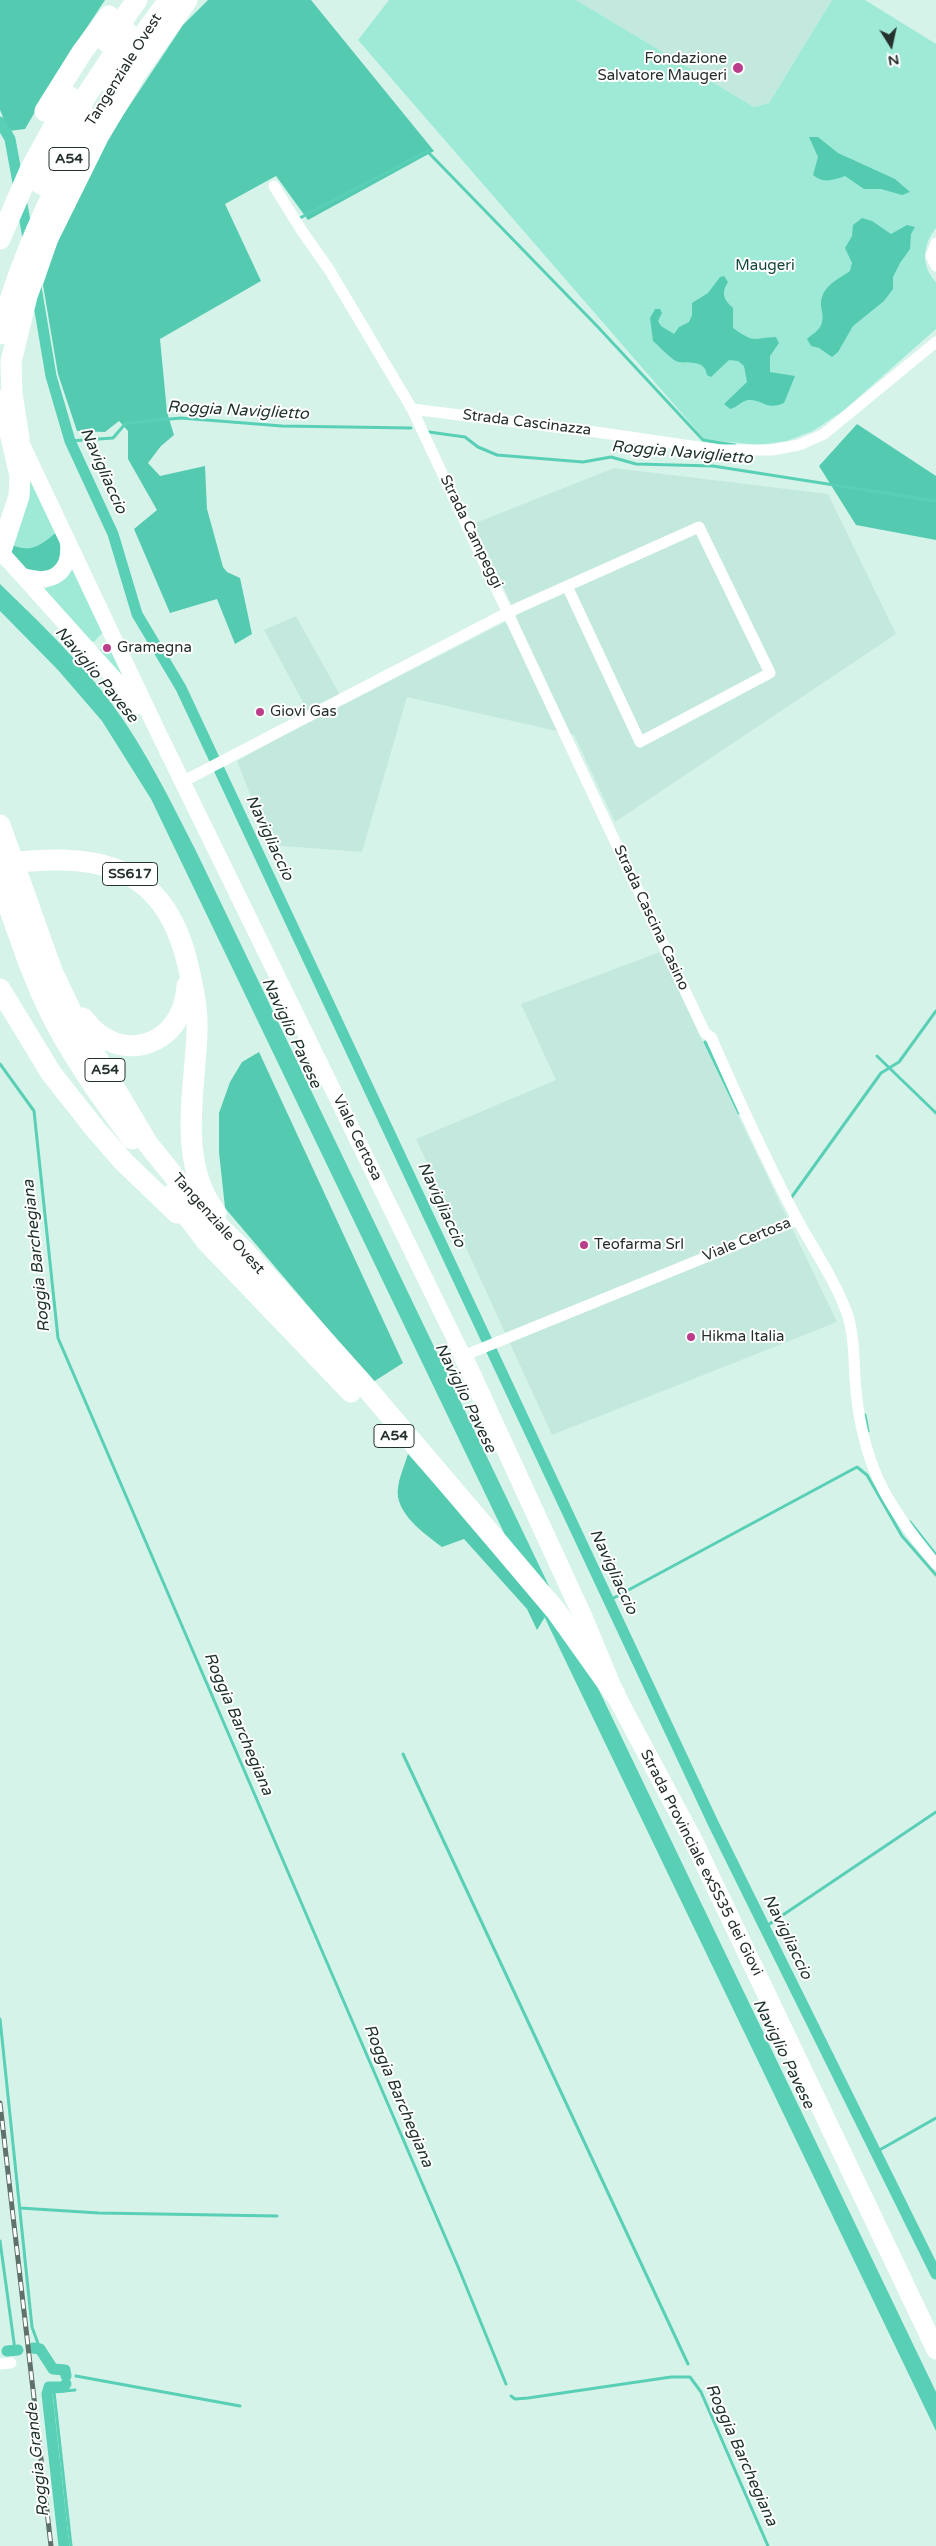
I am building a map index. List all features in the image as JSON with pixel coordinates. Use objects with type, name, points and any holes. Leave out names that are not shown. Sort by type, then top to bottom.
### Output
[{"type":"highway","points":[[0,206],[8,184],[54,94],[121,0]]},
{"type":"highway","points":[[0,239],[22,187],[53,125],[87,69],[138,0]]},
{"type":"highway","name":"Tangenziale Ovest","points":[[0,281],[53,156],[86,96],[151,0]]},
{"type":"highway","name":"Tangenziale Ovest","points":[[0,334],[14,282],[37,224],[63,169],[134,48],[169,0]]},
{"type":"highway","points":[[19,438],[12,394],[11,362],[20,319],[48,238],[98,138],[136,74],[187,0]]},
{"type":"highway","points":[[2,547],[19,496],[20,476],[3,405]]},
{"type":"highway","name":"Tangenziale Ovest","points":[[0,825],[32,920],[52,971],[78,1026],[148,1144],[199,1207],[246,1253],[364,1385],[556,1611],[585,1653]]},
{"type":"highway","name":"SS617","points":[[0,864],[34,860],[103,864],[137,878],[165,906],[184,953],[186,997],[178,1020],[166,1034],[156,1040],[140,1045],[122,1045],[102,1038],[84,1020],[71,999],[32,920]]},
{"type":"highway","name":"Tangenziale Ovest","points":[[0,881],[27,960],[56,1023],[88,1079],[208,1243],[501,1546]]},
{"type":"highway","points":[[0,904],[27,960]]},
{"type":"highway","points":[[184,953],[196,1008],[197,1031],[191,1126],[194,1161],[208,1204],[246,1253]]},
{"type":"highway","points":[[0,989],[51,1073],[96,1130],[124,1162],[208,1243]]},
{"type":"highway","name":"Strada Provinciale exSS35 dei Giovi","points":[[585,1653],[614,1694]]},
{"type":"main road","points":[[3,405],[158,732]]},
{"type":"main road","points":[[23,576],[44,580],[57,575],[68,561],[68,540]]},
{"type":"main road","points":[[2,547],[23,576],[121,684],[158,732]]},
{"type":"main road","name":"Viale Certosa","points":[[158,732],[468,1354]]},
{"type":"main road","points":[[468,1354],[614,1694]]},
{"type":"main road","name":"Strada Provinciale exSS35 dei Giovi","points":[[614,1694],[694,1842],[936,2350]]},
{"type":"street","name":"Strada Campeggi","points":[[274,186],[330,271],[412,409],[509,612]]},
{"type":"street","points":[[936,243],[932,256],[936,266]]},
{"type":"street","name":"Strada Cascinazza","points":[[412,409],[603,433],[718,450],[772,450],[799,445],[824,434],[936,342]]},
{"type":"street","points":[[184,781],[509,612],[567,586],[699,527],[770,673],[640,742],[567,586]]},
{"type":"street","name":"Strada Cascina Casino","points":[[509,612],[705,1033],[711,1038],[798,1220],[838,1292],[847,1314],[866,1451],[877,1480],[902,1522],[936,1564]]},
{"type":"street","name":"Viale Certosa","points":[[468,1354],[798,1220]]},
{"type":"shaded area","points":[[0,0],[105,0],[66,59],[25,129],[9,131],[0,110]]},
{"type":"shaded area","points":[[208,0],[311,0],[434,151],[308,220],[276,176],[225,204],[261,281],[160,339],[167,412],[174,435],[161,446],[148,463],[160,476],[205,466],[207,509],[223,567],[227,572],[240,578],[252,634],[235,644],[217,599],[170,613],[134,529],[157,510],[128,459],[128,431],[119,421],[105,432],[77,431],[58,374],[43,285],[67,214],[112,132],[183,25]]},
{"type":"shaded area","name":"Fondazione Salvatore Maugeri","points":[[576,0],[832,0],[769,103],[754,107]]},
{"type":"shaded area","points":[[809,137],[818,137],[838,153],[895,179],[910,192],[902,195],[881,189],[864,189],[845,176],[829,180],[817,178],[813,175],[818,157]]},
{"type":"shaded area","points":[[862,218],[872,221],[891,234],[907,225],[915,227],[911,234],[910,249],[893,277],[893,289],[884,301],[853,326],[838,352],[832,357],[819,348],[811,346],[807,339],[819,329],[822,323],[821,299],[826,289],[850,271],[852,263],[845,248],[852,236],[853,225]]},
{"type":"shaded area","points":[[724,276],[728,282],[724,289],[724,296],[733,308],[733,328],[754,339],[776,337],[779,343],[770,356],[770,372],[795,376],[784,403],[773,406],[748,400],[730,409],[724,404],[747,382],[744,366],[738,361],[729,360],[711,377],[698,364],[674,360],[653,341],[650,318],[655,309],[660,309],[662,313],[658,321],[661,326],[674,334],[679,327],[689,322],[692,315],[692,303],[708,293],[720,277]]},
{"type":"shaded area","points":[[857,424],[936,476],[936,540],[856,525],[819,466]]},
{"type":"shaded area","points":[[614,468],[828,494],[896,634],[615,822],[574,735],[407,697],[362,852],[270,845],[237,761],[312,719],[264,630],[296,616],[345,704],[517,616],[473,524]]},
{"type":"shaded area","points":[[57,532],[61,546],[61,555],[59,561],[51,569],[40,572],[28,571],[7,551],[10,544],[24,548],[35,547]]},
{"type":"shaded area","points":[[0,584],[72,657],[112,704],[147,758],[197,853],[936,2392],[936,2431],[151,799],[102,721],[58,670],[0,611]]},
{"type":"shaded area","points":[[660,952],[837,1322],[552,1435],[416,1139],[556,1080],[521,1004]]},
{"type":"shaded area","points":[[259,1052],[403,1363],[373,1382],[225,1208],[219,1152],[219,1113],[230,1082],[242,1062]]},
{"type":"shaded area","points":[[408,1454],[548,1612],[537,1630],[527,1609],[464,1539],[442,1547],[409,1519],[400,1505],[398,1497],[398,1487]]},
{"type":"green space","name":"Maugeri","points":[[389,0],[576,0],[754,107],[769,103],[832,0],[865,0],[936,44],[936,228],[928,241],[925,255],[927,269],[936,282],[936,329],[843,411],[813,431],[787,441],[758,445],[704,439],[358,40]]},
{"type":"green space","points":[[25,471],[57,532],[35,547],[30,548],[10,544]]},
{"type":"green space","points":[[74,567],[103,632],[95,641],[91,642],[44,589],[58,583]]},
{"type":"green space","points":[[109,645],[126,680],[97,651]]},
{"type":"waterway","name":"Navigliaccio","points":[[0,122],[10,139],[29,243]]},
{"type":"waterway","points":[[298,219],[427,151],[597,326],[703,440],[735,445]]},
{"type":"waterway","name":"Navigliaccio","points":[[35,281],[51,376],[70,441],[113,534],[137,614],[181,688],[714,1825],[936,2274]]},
{"type":"waterway","name":"Roggia Naviglietto","points":[[70,441],[113,438],[126,423],[181,418],[282,426],[411,428]]},
{"type":"waterway","name":"Roggia Naviglietto","points":[[429,432],[465,437],[478,447],[497,455],[583,462],[611,457],[636,464],[713,466],[936,501]]},
{"type":"waterway","points":[[791,1198],[881,1073],[899,1062],[936,1011]]},
{"type":"waterway","points":[[705,1042],[739,1113]]},
{"type":"waterway","points":[[877,1056],[936,1113]]},
{"type":"waterway","name":"Roggia Barchegiana","points":[[0,1064],[34,1111],[58,1338],[459,2269],[506,2384]]},
{"type":"waterway","points":[[865,1415],[868,1431]]},
{"type":"waterway","points":[[608,1601],[857,1467],[867,1475],[902,1536],[936,1575]]},
{"type":"waterway","points":[[910,1522],[936,1555]]},
{"type":"waterway","points":[[403,1754],[688,2364]]},
{"type":"waterway","points":[[765,1927],[936,1812]]},
{"type":"waterway","points":[[0,2019],[32,2327],[40,2349]]},
{"type":"waterway","points":[[876,2152],[936,2118]]},
{"type":"waterway","points":[[20,2208],[99,2213],[277,2216]]},
{"type":"waterway","points":[[0,2241],[15,2350]]},
{"type":"waterway","name":"Roggia Grande","points":[[33,2348],[40,2349],[53,2369],[65,2370],[66,2376]]},
{"type":"waterway","name":"Roggia Grande","points":[[7,2351],[18,2350]]},
{"type":"waterway","points":[[76,2376],[240,2406]]},
{"type":"waterway","name":"Roggia Barchegiana","points":[[511,2396],[515,2399],[528,2398],[671,2377],[690,2377],[701,2392],[768,2546]]},
{"type":"waterway","name":"Roggia Grande","points":[[64,2546],[47,2394],[49,2387],[63,2387],[66,2384]]},
{"type":"waterway","points":[[71,2546],[54,2392],[75,2390]]},
{"type":"railway","points":[[0,2103],[51,2546]]},
{"type":"place","name":"Fondazione Salvatore Maugeri","points":[[738,68]]},
{"type":"place","name":"Gramegna","points":[[107,648]]},
{"type":"place","name":"Giovi Gas","points":[[260,712]]},
{"type":"place","name":"Teofarma Srl","points":[[584,1245]]},
{"type":"place","name":"Hikma Italia","points":[[691,1337]]},
{"type":"water label","name":"Naviglio Pavese","points":[[96,675]]},
{"type":"water label","name":"Naviglio Pavese","points":[[291,1033]]},
{"type":"water label","name":"Naviglio Pavese","points":[[465,1398]]},
{"type":"water label","name":"Naviglio Pavese","points":[[783,2054]]}]
